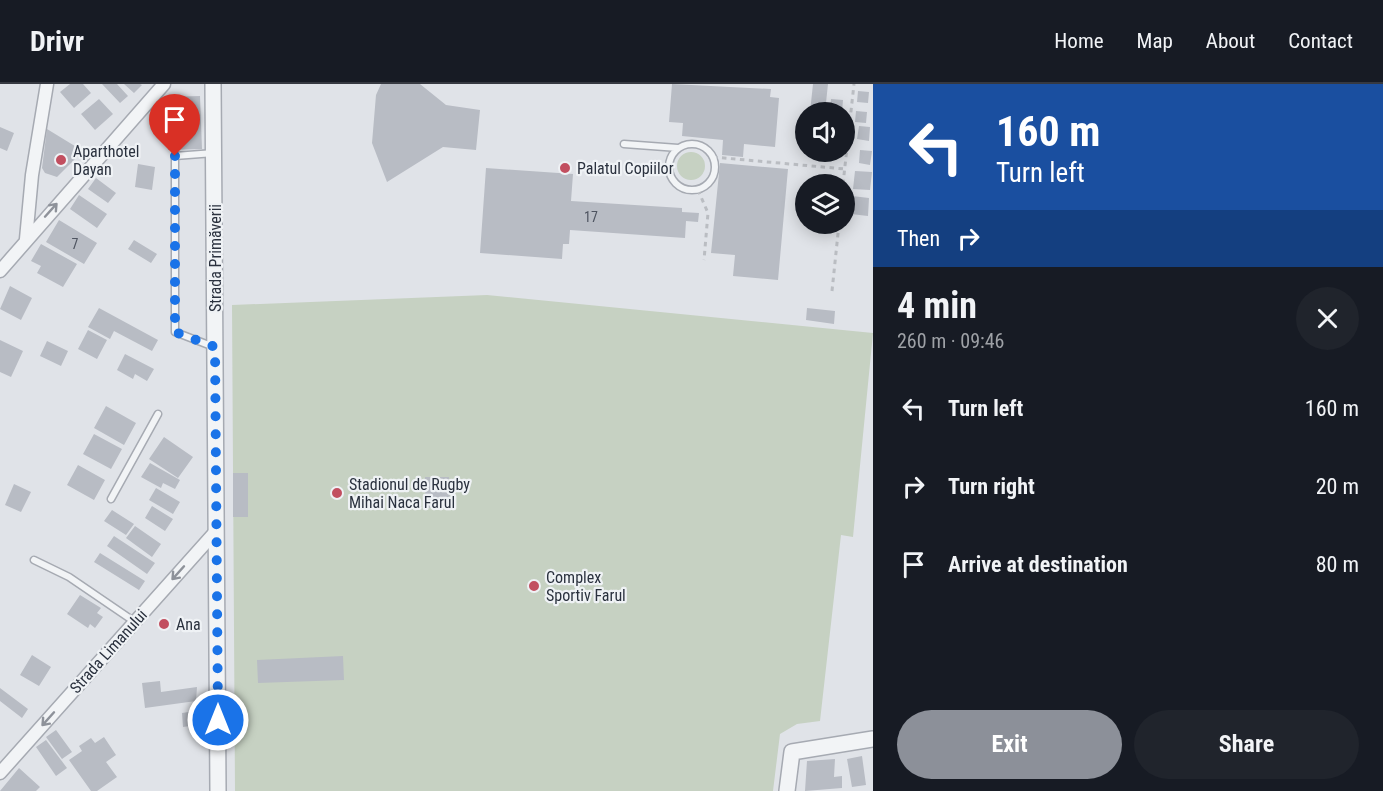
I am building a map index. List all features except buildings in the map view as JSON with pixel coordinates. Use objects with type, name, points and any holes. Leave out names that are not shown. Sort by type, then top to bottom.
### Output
[{"type":"street","points":[[26,239],[32,175],[47,84]]},
{"type":"street","points":[[0,271],[164,84]]},
{"type":"street","name":"Strada Primăverii","points":[[213,84],[218,791]]},
{"type":"street","name":"Strada Limanului","points":[[0,773],[217,530]]},
{"type":"street","points":[[787,791],[792,752],[873,739]]},
{"type":"lane","points":[[624,144],[678,148],[697,144],[709,151],[713,158],[715,173],[705,186],[698,190],[682,188],[671,177],[669,163],[678,148]]},
{"type":"lane","points":[[214,153],[175,156],[175,332],[215,347]]},
{"type":"lane","points":[[111,499],[158,414]]},
{"type":"lane","points":[[34,560],[69,577],[135,622]]},
{"type":"path","points":[[844,174],[854,84]]},
{"type":"path","points":[[713,158],[845,169]]},
{"type":"path","points":[[698,190],[708,213],[704,260]]},
{"type":"path","points":[[832,291],[838,234]]},
{"type":"green space","points":[[691,152],[701,156],[705,166],[701,176],[691,180],[681,176],[677,166],[681,156]]},
{"type":"green space","name":"Complex Sportiv Farul","points":[[487,295],[873,333],[853,537],[841,535],[820,721],[797,724],[780,734],[773,791],[235,791],[232,305]]},
{"type":"place","name":"Aparthotel Dayan","points":[[61,160]]},
{"type":"place","name":"Palatul Copiilor","points":[[565,168]]},
{"type":"place","name":"Stadionul de Rugby Mihai Naca Farul","points":[[337,493]]},
{"type":"place","name":"Complex Sportiv Farul","points":[[534,586]]},
{"type":"place","name":"Ana","points":[[164,624]]},
{"type":"route","points":[[175,156],[175,332],[215,347],[218,720]]}]
